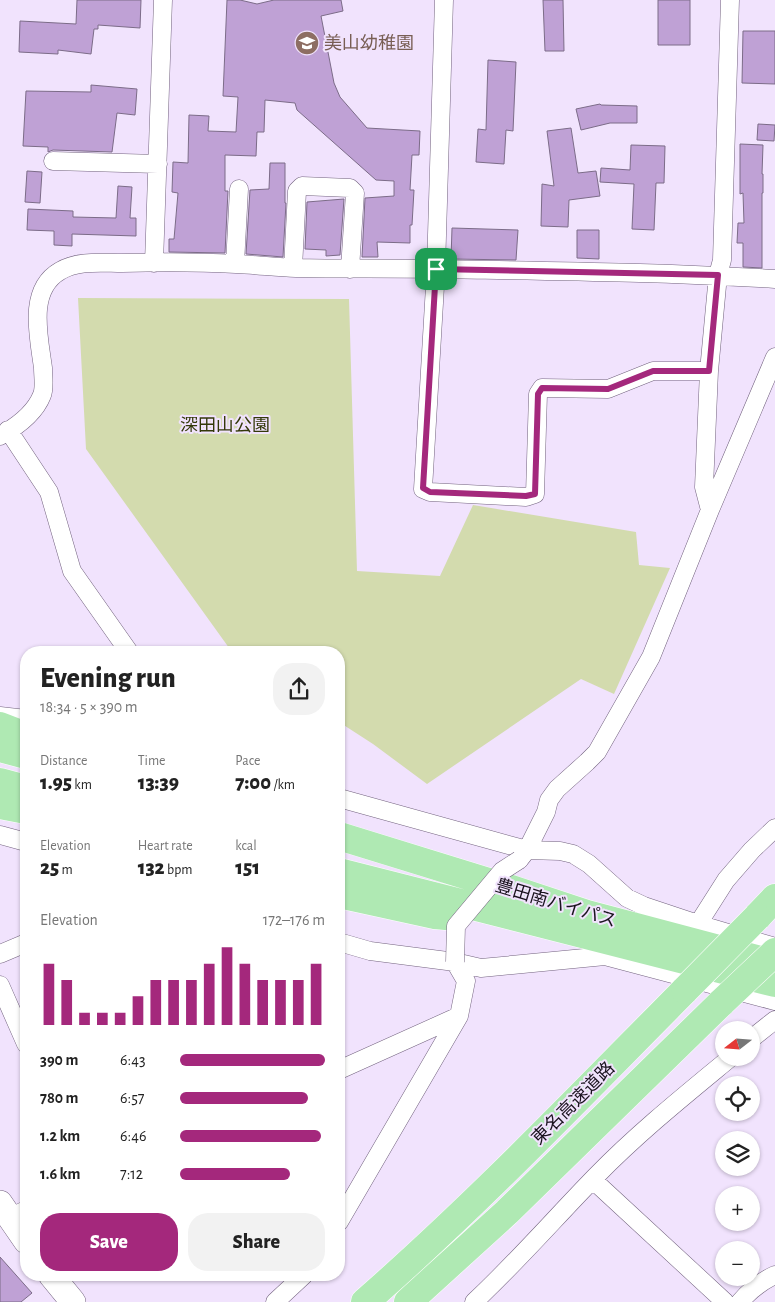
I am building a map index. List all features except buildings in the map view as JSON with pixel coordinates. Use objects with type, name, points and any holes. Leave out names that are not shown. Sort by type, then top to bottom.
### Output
[{"type":"highway","points":[[0,726],[20,734]]},
{"type":"highway","points":[[0,748],[20,753]]},
{"type":"highway","points":[[0,782],[20,787]]},
{"type":"highway","points":[[0,805],[20,809]]},
{"type":"highway","points":[[345,828],[442,859],[504,887]]},
{"type":"highway","name":"豊田南バイパス","points":[[345,838],[587,914],[775,964]]},
{"type":"highway","name":"豊田南バイパス","points":[[345,874],[775,983]]},
{"type":"highway","points":[[345,895],[435,915],[552,926]]},
{"type":"highway","name":"東名高速道路","points":[[365,1302],[414,1259],[488,1188],[766,907]]},
{"type":"highway","name":"東名高速道路","points":[[408,1302],[507,1212],[775,952]]},
{"type":"main road","points":[[12,1210],[20,1228]]},
{"type":"main road","points":[[56,1281],[74,1302]]},
{"type":"street","points":[[154,263],[163,0]]},
{"type":"street","points":[[444,0],[436,269],[423,488],[430,492],[526,496],[535,494],[538,394],[542,388],[608,389],[653,371],[709,371]]},
{"type":"street","points":[[710,510],[704,487],[709,371],[718,275],[722,260],[730,0]]},
{"type":"street","points":[[53,161],[158,164]]},
{"type":"street","points":[[293,268],[297,191],[302,186],[350,188],[355,193],[350,269]]},
{"type":"street","points":[[235,264],[239,189]]},
{"type":"street","points":[[125,646],[72,571],[49,492],[4,433],[30,413],[43,394],[38,309],[41,292],[50,278],[60,271],[77,264],[154,263],[235,264],[293,268],[718,275],[775,279]]},
{"type":"street","points":[[345,1212],[459,1016],[466,981],[455,962],[456,926],[502,871],[523,855],[546,812],[549,800],[557,789],[596,752],[651,657],[710,510],[775,357]]},
{"type":"street","points":[[0,716],[20,718]]},
{"type":"street","points":[[345,800],[523,855],[560,851],[573,854],[589,864],[627,898],[644,906],[775,947]]},
{"type":"street","points":[[698,924],[726,880],[752,850],[775,828]]},
{"type":"street","points":[[0,835],[20,840]]},
{"type":"street","points":[[345,944],[370,951],[455,962],[481,968],[605,956],[775,1001]]},
{"type":"street","points":[[0,954],[20,946]]},
{"type":"street","points":[[0,985],[20,1030]]},
{"type":"street","points":[[345,1067],[459,1016]]},
{"type":"street","points":[[760,1032],[775,1020]]},
{"type":"street","points":[[474,1302],[505,1273],[593,1180],[658,1117],[720,1066]]},
{"type":"street","points":[[593,1180],[725,1302]]},
{"type":"street","points":[[740,1302],[762,1281],[775,1275]]},
{"type":"street","points":[[274,1302],[297,1281]]},
{"type":"green space","name":"深田山公園","points":[[78,298],[349,299],[357,571],[440,576],[473,505],[636,532],[639,565],[670,568],[614,694],[581,679],[427,784],[345,726],[345,646],[228,646],[86,449]]},
{"type":"place","name":"美山幼稚園","points":[[307,43]]},
{"type":"route","points":[[436,269],[718,275],[709,371],[653,371],[608,389],[542,388],[538,394],[535,494],[526,496],[430,492],[423,488],[436,269]]}]
